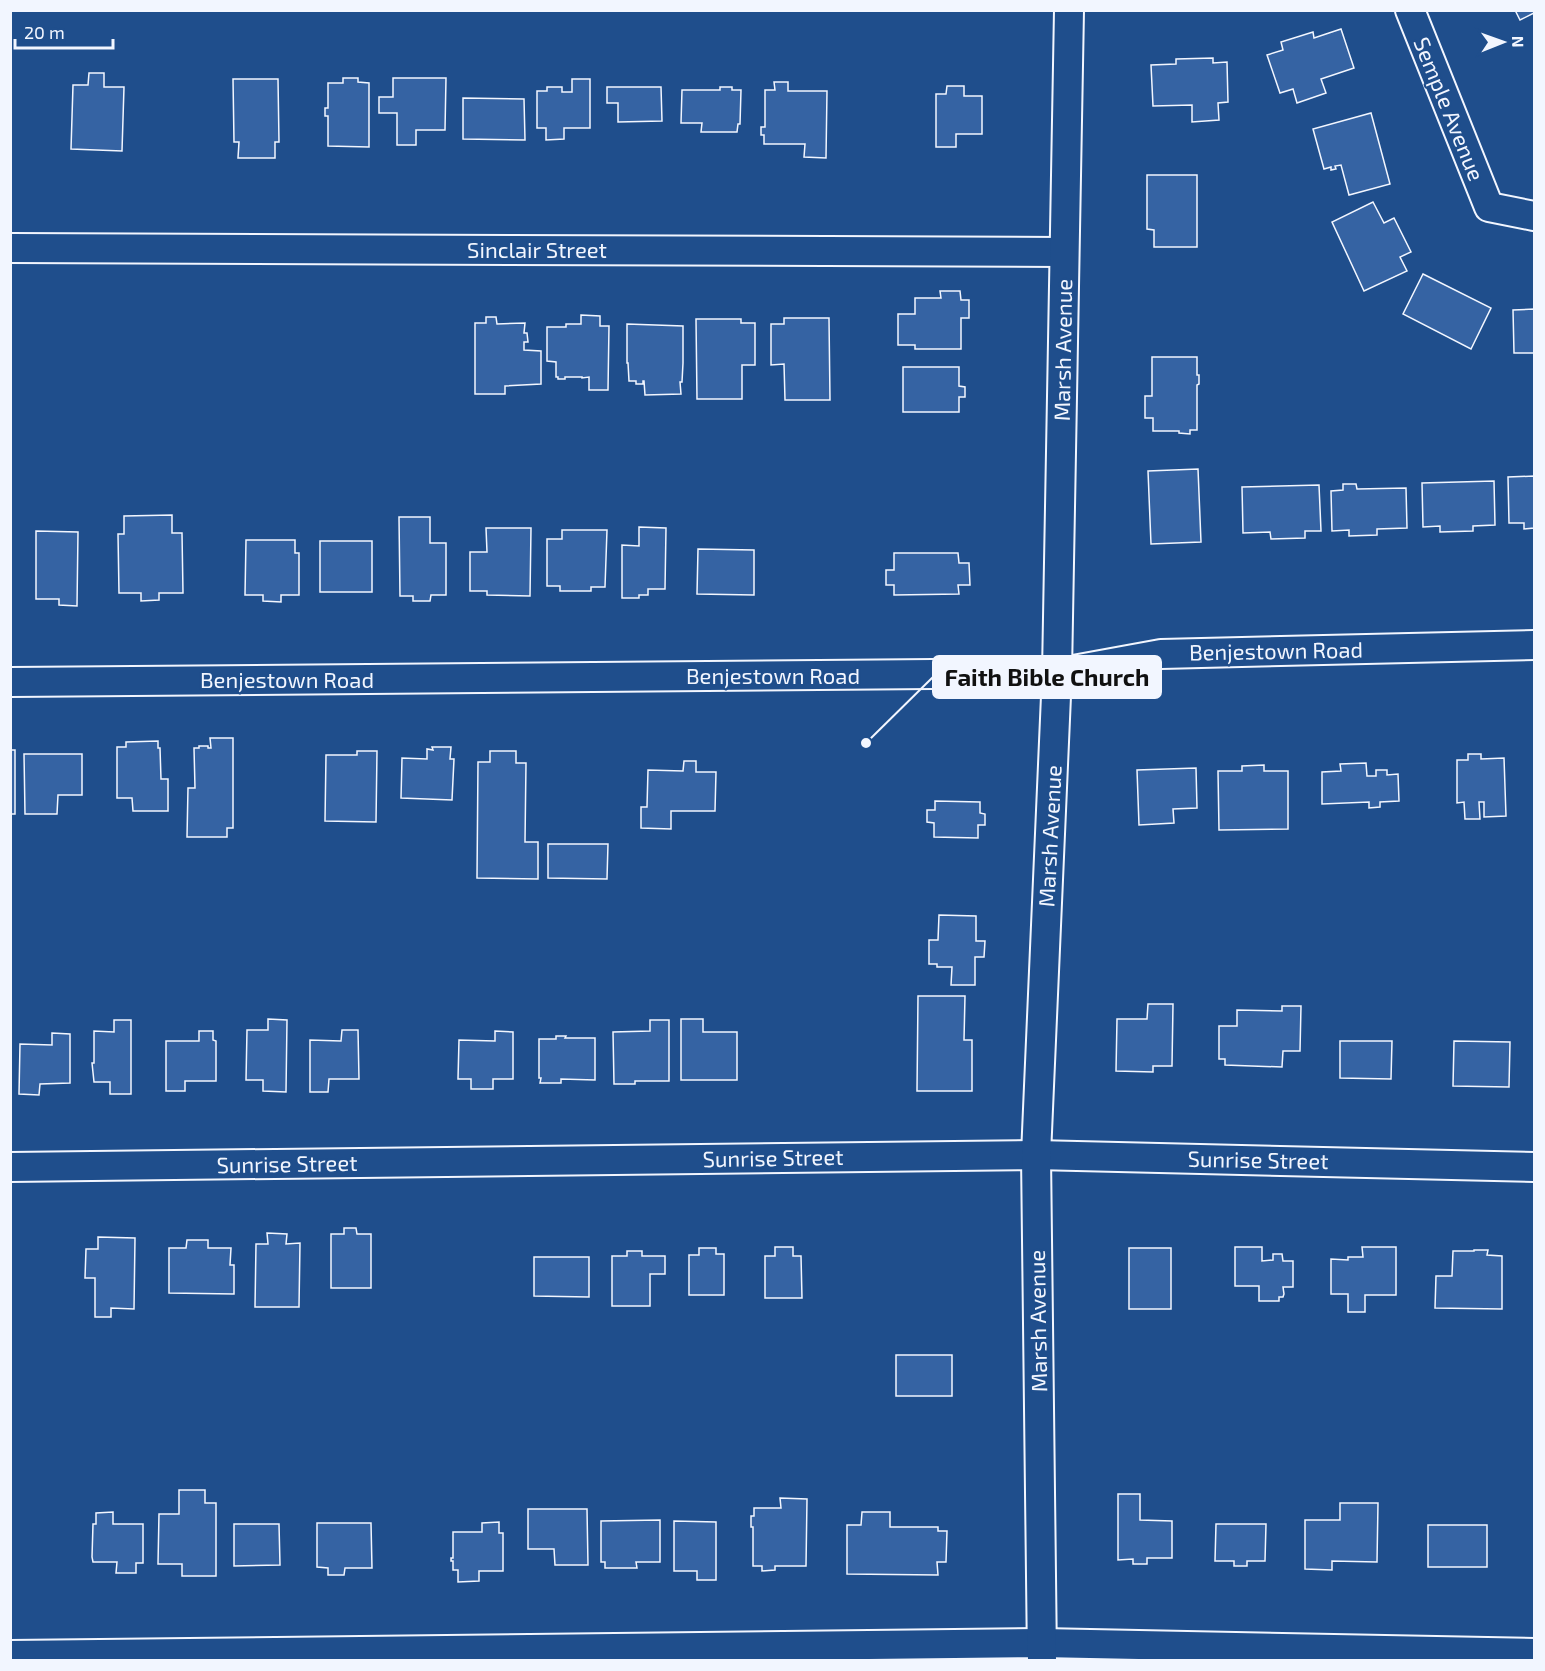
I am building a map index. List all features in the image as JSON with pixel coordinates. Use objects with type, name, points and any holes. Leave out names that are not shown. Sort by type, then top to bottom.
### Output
[{"type":"street","name":"Marsh Avenue","points":[[1042,1652],[1036,1155],[1057,673],[1069,10]]},
{"type":"street","name":"Semple Avenue","points":[[1410,10],[1489,207],[1534,216]]},
{"type":"street","name":"Sinclair Street","points":[[10,248],[1064,252]]},
{"type":"street","name":"Benjestown Road","points":[[10,682],[1057,673],[1161,654],[1534,645]]},
{"type":"street","name":"Sunrise Street","points":[[10,1167],[1036,1155],[1534,1167]]},
{"type":"street","points":[[10,1655],[1534,1653]]},
{"type":"building","points":[[1515,10],[1534,10],[1534,13],[1520,20]]},
{"type":"building","points":[[1341,29],[1354,68],[1321,79],[1326,93],[1297,103],[1293,89],[1280,93],[1267,55],[1283,50],[1281,42],[1313,32],[1314,38]]},
{"type":"building","points":[[1213,58],[1213,63],[1227,62],[1228,102],[1218,103],[1219,120],[1192,122],[1192,105],[1153,106],[1151,65],[1176,64],[1176,59]]},
{"type":"building","points":[[89,73],[104,73],[104,87],[124,87],[122,151],[71,149],[73,85],[88,85]]},
{"type":"building","points":[[343,78],[358,78],[358,82],[369,83],[369,147],[328,146],[328,116],[325,116],[325,108],[328,108],[328,83],[343,83]]},
{"type":"building","points":[[393,78],[446,78],[445,130],[416,130],[416,145],[397,145],[397,113],[379,113],[379,97],[393,97]]},
{"type":"building","points":[[233,79],[278,79],[279,142],[275,142],[275,158],[238,158],[239,142],[234,142]]},
{"type":"building","points":[[572,79],[590,79],[590,128],[564,128],[564,139],[546,140],[546,128],[537,128],[537,91],[547,91],[547,87],[562,87],[562,92],[572,92]]},
{"type":"building","points":[[774,82],[788,82],[788,91],[827,91],[826,158],[804,157],[805,144],[764,144],[761,127],[765,127],[765,90],[775,90]]},
{"type":"building","points":[[947,86],[964,86],[964,96],[982,96],[982,134],[956,134],[956,147],[936,147],[936,94],[946,94]]},
{"type":"building","points":[[607,87],[661,87],[662,121],[618,122],[618,103],[607,103]]},
{"type":"building","points":[[720,87],[741,90],[740,124],[738,124],[737,132],[701,132],[702,123],[681,123],[682,90],[720,90]]},
{"type":"building","points":[[463,98],[524,99],[525,140],[463,139]]},
{"type":"building","points":[[1371,113],[1390,184],[1349,195],[1341,165],[1335,166],[1336,169],[1331,170],[1331,167],[1324,169],[1313,129]]},
{"type":"building","points":[[1147,175],[1197,175],[1197,247],[1154,247],[1154,230],[1147,229]]},
{"type":"building","points":[[1373,202],[1384,223],[1394,218],[1411,252],[1400,257],[1407,271],[1364,291],[1332,222]]},
{"type":"building","points":[[1423,274],[1491,308],[1471,349],[1403,314]]},
{"type":"building","points":[[940,291],[960,291],[961,300],[969,300],[969,318],[961,318],[961,349],[915,349],[915,345],[898,345],[898,314],[915,314],[915,298],[941,298]]},
{"type":"building","points":[[1534,309],[1534,353],[1514,353],[1513,310]]},
{"type":"building","points":[[581,315],[600,316],[600,326],[609,326],[608,390],[589,390],[589,377],[558,379],[556,362],[547,361],[547,327],[581,324]]},
{"type":"building","points":[[486,317],[496,317],[497,324],[525,323],[524,333],[527,333],[528,342],[524,342],[524,350],[541,351],[541,384],[505,386],[505,394],[475,394],[475,323],[486,323]]},
{"type":"building","points":[[784,318],[829,318],[830,400],[785,400],[784,364],[771,365],[771,324],[784,324]]},
{"type":"building","points":[[696,319],[741,319],[741,323],[755,323],[755,365],[742,365],[742,399],[697,399]]},
{"type":"building","points":[[627,324],[683,326],[681,394],[645,395],[644,381],[643,384],[636,384],[636,381],[629,381]]},
{"type":"building","points":[[1152,357],[1197,357],[1199,384],[1197,385],[1197,430],[1190,430],[1190,434],[1179,433],[1179,431],[1153,431],[1153,418],[1145,418],[1145,396],[1152,396]]},
{"type":"building","points":[[903,367],[959,367],[959,386],[965,387],[965,397],[959,397],[959,412],[903,412]]},
{"type":"building","points":[[1198,469],[1201,542],[1151,544],[1148,471]]},
{"type":"building","points":[[1534,476],[1534,528],[1524,529],[1524,523],[1509,523],[1508,477]]},
{"type":"building","points":[[1494,481],[1495,525],[1473,526],[1473,531],[1440,532],[1440,526],[1423,527],[1422,483]]},
{"type":"building","points":[[1343,484],[1356,484],[1357,489],[1406,488],[1407,528],[1377,529],[1377,535],[1349,536],[1349,530],[1332,531],[1331,491],[1343,490]]},
{"type":"building","points":[[1319,485],[1321,531],[1305,531],[1305,538],[1271,539],[1270,532],[1243,533],[1242,487]]},
{"type":"building","points":[[172,515],[172,533],[182,533],[183,593],[159,593],[159,600],[141,601],[141,593],[119,593],[118,534],[124,534],[124,516]]},
{"type":"building","points":[[399,517],[430,517],[430,543],[446,543],[446,595],[431,595],[430,601],[413,601],[413,596],[400,596]]},
{"type":"building","points":[[639,527],[666,528],[665,589],[648,589],[648,595],[639,595],[639,598],[622,598],[622,545],[639,546]]},
{"type":"building","points":[[486,528],[531,528],[530,596],[487,595],[487,591],[470,591],[470,552],[487,552]]},
{"type":"building","points":[[562,530],[607,530],[605,587],[591,587],[591,591],[560,591],[560,586],[547,586],[547,539],[562,539]]},
{"type":"building","points":[[36,531],[78,532],[77,606],[59,605],[59,599],[36,599]]},
{"type":"building","points":[[246,540],[295,540],[295,553],[299,553],[299,595],[281,595],[281,602],[263,601],[263,595],[245,595]]},
{"type":"building","points":[[320,541],[372,541],[372,592],[320,592]]},
{"type":"building","points":[[698,549],[754,550],[754,595],[697,594]]},
{"type":"building","points":[[894,553],[958,553],[959,563],[969,563],[970,585],[958,585],[959,594],[894,595],[894,585],[886,585],[886,570],[894,570]]},
{"type":"building","points":[[210,738],[233,738],[233,828],[227,828],[227,837],[187,837],[188,788],[195,788],[194,748],[208,746],[211,748]]},
{"type":"building","points":[[158,741],[161,779],[168,779],[168,811],[133,811],[132,798],[117,798],[117,747],[126,747],[126,742]]},
{"type":"building","points":[[432,747],[451,747],[450,759],[454,759],[452,800],[401,798],[402,758],[427,759],[427,749],[433,750]]},
{"type":"building","points":[[10,750],[15,750],[15,814],[10,814]]},
{"type":"building","points":[[357,751],[377,751],[376,822],[325,821],[326,755],[357,755]]},
{"type":"building","points":[[490,751],[516,751],[516,763],[526,763],[525,842],[538,842],[538,879],[477,878],[478,762],[490,762]]},
{"type":"building","points":[[24,754],[82,754],[82,795],[58,795],[57,814],[25,814]]},
{"type":"building","points":[[1468,754],[1481,754],[1481,759],[1504,758],[1506,816],[1484,817],[1484,802],[1479,802],[1480,819],[1465,819],[1464,802],[1457,803],[1457,760],[1468,760]]},
{"type":"building","points":[[684,761],[696,761],[696,772],[716,772],[715,811],[671,811],[671,829],[641,828],[641,807],[647,807],[648,770],[683,771]]},
{"type":"building","points":[[1366,763],[1367,776],[1376,776],[1376,770],[1387,770],[1387,775],[1398,774],[1399,801],[1380,802],[1380,807],[1369,808],[1369,802],[1322,804],[1322,772],[1341,771],[1340,764]]},
{"type":"building","points":[[1264,765],[1264,771],[1288,771],[1288,829],[1219,830],[1218,771],[1242,771],[1242,766]]},
{"type":"building","points":[[1196,768],[1197,808],[1173,809],[1174,823],[1139,825],[1137,770]]},
{"type":"building","points":[[935,801],[980,802],[980,813],[985,814],[985,825],[978,825],[978,838],[934,837],[934,823],[927,822],[927,810],[935,810]]},
{"type":"building","points":[[548,844],[608,844],[607,879],[548,878]]},
{"type":"building","points":[[939,915],[976,916],[976,941],[985,941],[984,957],[975,957],[975,985],[951,985],[952,967],[937,967],[937,964],[929,964],[929,940],[938,940]]},
{"type":"building","points":[[918,996],[965,996],[964,1040],[972,1040],[972,1091],[917,1091]]},
{"type":"building","points":[[1148,1004],[1173,1004],[1172,1066],[1153,1066],[1153,1072],[1116,1071],[1117,1019],[1147,1019]]},
{"type":"building","points":[[1282,1006],[1301,1006],[1300,1051],[1283,1051],[1282,1067],[1225,1065],[1225,1059],[1219,1059],[1219,1026],[1237,1026],[1237,1010],[1282,1011]]},
{"type":"building","points":[[268,1019],[287,1020],[286,1092],[263,1091],[263,1080],[246,1080],[247,1030],[268,1030]]},
{"type":"building","points":[[681,1019],[703,1019],[703,1032],[737,1032],[737,1080],[681,1080]]},
{"type":"building","points":[[114,1020],[131,1020],[131,1094],[110,1094],[110,1082],[94,1082],[92,1063],[94,1063],[94,1031],[114,1032]]},
{"type":"building","points":[[650,1020],[669,1020],[669,1081],[635,1081],[635,1084],[614,1084],[613,1032],[650,1031]]},
{"type":"building","points":[[342,1030],[358,1030],[359,1079],[329,1079],[328,1092],[310,1092],[310,1040],[341,1041]]},
{"type":"building","points":[[199,1031],[213,1031],[213,1040],[216,1041],[216,1081],[185,1081],[185,1091],[166,1091],[166,1041],[199,1041]]},
{"type":"building","points":[[495,1031],[513,1032],[513,1079],[493,1079],[493,1089],[471,1089],[471,1079],[458,1079],[459,1040],[495,1041]]},
{"type":"building","points":[[52,1033],[70,1034],[70,1083],[40,1084],[39,1095],[19,1094],[20,1044],[52,1045]]},
{"type":"building","points":[[556,1036],[595,1038],[595,1080],[561,1079],[561,1083],[540,1083],[539,1039],[556,1039]]},
{"type":"building","points":[[1340,1041],[1392,1041],[1391,1079],[1340,1078]]},
{"type":"building","points":[[1454,1041],[1510,1042],[1509,1087],[1453,1086]]},
{"type":"building","points":[[344,1228],[356,1228],[357,1234],[371,1234],[371,1288],[331,1288],[331,1234],[344,1234]]},
{"type":"building","points":[[267,1233],[287,1234],[286,1244],[300,1243],[299,1307],[255,1307],[256,1244],[268,1244]]},
{"type":"building","points":[[98,1237],[135,1238],[134,1309],[111,1308],[111,1317],[95,1317],[95,1278],[85,1278],[86,1249],[98,1249]]},
{"type":"building","points":[[187,1240],[208,1240],[208,1248],[231,1248],[230,1265],[234,1265],[234,1294],[169,1293],[169,1248],[186,1248]]},
{"type":"building","points":[[775,1247],[793,1247],[793,1256],[801,1256],[802,1298],[765,1298],[765,1256],[775,1256]]},
{"type":"building","points":[[1235,1247],[1262,1247],[1262,1261],[1273,1260],[1273,1254],[1282,1254],[1283,1261],[1293,1261],[1293,1287],[1283,1287],[1284,1294],[1283,1297],[1279,1297],[1279,1301],[1259,1301],[1259,1286],[1235,1286]]},
{"type":"building","points":[[1362,1247],[1396,1247],[1396,1295],[1365,1295],[1365,1312],[1348,1312],[1348,1294],[1331,1294],[1331,1259],[1348,1260],[1348,1257],[1363,1257]]},
{"type":"building","points":[[699,1248],[716,1248],[716,1254],[724,1254],[724,1295],[689,1295],[689,1255],[699,1255]]},
{"type":"building","points":[[1129,1248],[1171,1248],[1171,1309],[1129,1309]]},
{"type":"building","points":[[1488,1250],[1487,1255],[1502,1256],[1502,1309],[1435,1308],[1436,1276],[1452,1276],[1453,1251]]},
{"type":"building","points":[[627,1251],[642,1251],[642,1256],[665,1256],[665,1274],[650,1274],[650,1306],[612,1306],[612,1256],[627,1256]]},
{"type":"building","points":[[534,1257],[589,1257],[589,1297],[534,1296]]},
{"type":"building","points":[[896,1355],[952,1355],[952,1396],[896,1396]]},
{"type":"building","points":[[179,1490],[205,1490],[205,1503],[216,1503],[216,1576],[182,1576],[182,1564],[158,1564],[159,1514],[179,1514]]},
{"type":"building","points":[[1118,1494],[1140,1494],[1140,1520],[1172,1521],[1172,1558],[1147,1558],[1147,1564],[1133,1564],[1133,1559],[1118,1560]]},
{"type":"building","points":[[780,1498],[807,1499],[806,1566],[775,1566],[775,1570],[762,1571],[762,1566],[753,1566],[751,1516],[754,1516],[754,1508],[781,1508]]},
{"type":"building","points":[[1340,1503],[1378,1503],[1377,1562],[1332,1561],[1332,1570],[1305,1569],[1305,1520],[1340,1520]]},
{"type":"building","points":[[528,1509],[587,1509],[588,1565],[555,1565],[554,1549],[528,1549]]},
{"type":"building","points":[[113,1512],[113,1524],[143,1524],[143,1563],[136,1563],[136,1573],[116,1573],[117,1562],[93,1562],[93,1524],[96,1524],[96,1513]]},
{"type":"building","points":[[862,1512],[890,1512],[890,1527],[938,1527],[938,1531],[947,1531],[946,1562],[937,1562],[938,1575],[847,1574],[847,1525],[861,1525]]},
{"type":"building","points":[[660,1520],[660,1562],[636,1562],[637,1568],[605,1568],[605,1562],[601,1562],[601,1521]]},
{"type":"building","points":[[674,1521],[716,1522],[716,1580],[697,1580],[697,1571],[674,1571]]},
{"type":"building","points":[[499,1522],[499,1533],[503,1533],[503,1571],[479,1571],[479,1581],[458,1582],[458,1570],[453,1570],[453,1561],[451,1561],[453,1532],[482,1532],[482,1523]]},
{"type":"building","points":[[317,1523],[371,1523],[372,1568],[345,1568],[344,1575],[328,1575],[328,1568],[317,1567]]},
{"type":"building","points":[[234,1524],[279,1524],[280,1565],[234,1566]]},
{"type":"building","points":[[1216,1524],[1266,1524],[1265,1561],[1247,1561],[1247,1566],[1234,1566],[1234,1561],[1215,1561]]},
{"type":"building","points":[[1428,1525],[1487,1525],[1487,1567],[1428,1567]]},
{"type":"place","name":"Faith Bible Church","points":[[866,743]]}]
